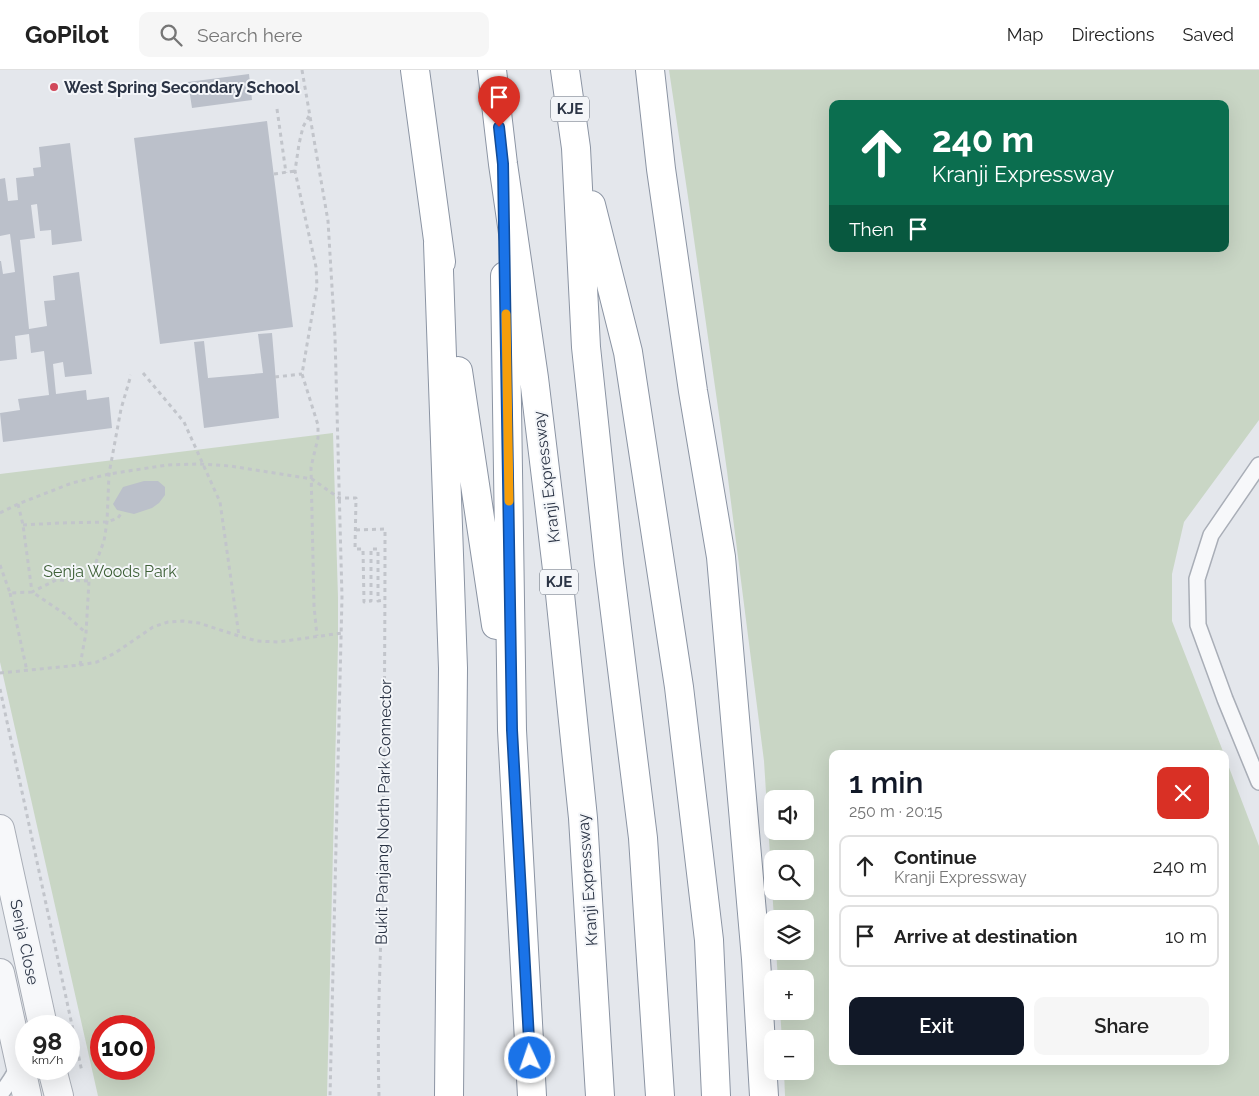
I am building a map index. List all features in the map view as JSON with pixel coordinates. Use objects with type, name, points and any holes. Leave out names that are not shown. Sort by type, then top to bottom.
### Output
[{"type":"highway","points":[[415,70],[438,243],[512,730]]},
{"type":"highway","name":"Kranji Expressway","points":[[492,70],[503,164],[534,378],[560,594],[583,818],[600,1096]]},
{"type":"highway","name":"KJE","points":[[565,70],[576,148],[586,347],[609,564],[643,838],[660,1096]]},
{"type":"highway","points":[[650,70],[661,169],[693,391],[721,557],[756,959],[764,1096]]},
{"type":"highway","points":[[576,148],[628,352],[678,687],[709,940],[716,1096]]},
{"type":"highway","points":[[503,164],[512,730],[532,1096]]},
{"type":"highway","points":[[438,243],[453,668],[449,1096]]},
{"type":"street","name":"Senja Close","points":[[0,829],[41,1015]]},
{"type":"street","name":"Senja Close","points":[[0,973],[19,1062],[9,1093]]},
{"type":"street","points":[[55,1080],[59,1096]]},
{"type":"lane","points":[[1259,465],[1211,535],[1197,579],[1198,625],[1225,699],[1259,782]]},
{"type":"lane","points":[[9,1093],[17,1096]]},
{"type":"path","points":[[302,70],[328,221],[335,337],[342,633],[330,1096]]},
{"type":"path","points":[[277,108],[286,173]]},
{"type":"path","points":[[310,115],[303,127],[296,171],[316,267],[317,286],[302,374],[318,425],[318,438],[311,467],[314,606],[318,636]]},
{"type":"path","points":[[274,174],[296,171]]},
{"type":"path","points":[[143,373],[184,422],[220,502],[239,636]]},
{"type":"path","points":[[275,377],[302,374]]},
{"type":"path","points":[[80,665],[86,633],[89,581],[104,541],[107,522],[109,474],[121,409],[130,375]]},
{"type":"path","points":[[0,514],[18,504],[72,483],[109,474],[166,465],[203,464],[230,466],[312,480],[339,498],[356,498],[355,549],[363,549],[364,602],[371,601],[371,549],[378,549],[378,601],[385,600]]},
{"type":"path","points":[[18,504],[23,525],[32,592],[65,614],[86,633]]},
{"type":"path","points":[[23,525],[107,522],[118,518],[122,512]]},
{"type":"path","name":"Bukit Panjang North Park Connector","points":[[356,530],[385,529],[385,676],[378,1096]]},
{"type":"path","points":[[0,564],[10,593],[27,671]]},
{"type":"path","points":[[10,593],[32,592],[56,580],[89,581]]},
{"type":"path","points":[[0,673],[97,662],[153,626],[168,622],[184,621],[199,623],[257,641],[278,642],[342,633]]},
{"type":"path","points":[[0,689],[81,1066]]},
{"type":"green space","points":[[669,70],[1259,70],[1259,420],[1184,522],[1172,574],[1172,621],[1222,750],[829,750],[829,1065],[1229,1065],[1229,767],[1259,846],[1259,1096],[785,1096],[784,1080],[814,1080],[814,1030],[781,1030],[781,1020],[814,1020],[814,970],[777,970],[777,960],[814,960],[814,910],[773,910],[773,900],[814,900],[814,850],[770,850],[769,840],[814,840],[814,790],[766,790],[764,761],[727,471]]},
{"type":"green space","name":"Senja Woods Park","points":[[333,433],[338,644],[327,1096],[98,1096],[94,1080],[155,1080],[155,1015],[90,1015],[90,1061],[0,662],[0,474]]},
{"type":"building","points":[[249,74],[252,100],[192,108],[188,82]]},
{"type":"building","points":[[267,121],[293,327],[160,344],[134,138]]},
{"type":"building","points":[[70,143],[82,241],[52,245],[51,230],[40,231],[37,204],[31,205],[35,238],[20,240],[29,329],[47,326],[44,301],[55,300],[53,276],[79,272],[92,374],[65,377],[63,362],[53,364],[56,394],[86,390],[87,400],[109,397],[112,428],[3,442],[0,413],[20,410],[18,399],[49,395],[44,351],[31,353],[29,334],[15,336],[17,359],[0,361],[0,261],[3,274],[15,272],[10,234],[0,236],[0,179],[5,178],[8,201],[18,200],[16,178],[34,176],[33,168],[41,167],[39,147]]},
{"type":"building","points":[[272,333],[279,418],[204,428],[194,342],[204,341],[208,378],[263,373],[258,334]]},
{"type":"building","points":[[144,481],[158,481],[165,487],[165,495],[159,503],[152,508],[134,514],[117,510],[113,504],[123,487]]},
{"type":"slow traffic","points":[[506,314],[509,501]]},
{"type":"place","name":"West Spring Secondary School","points":[[54,87]]},
{"type":"route","points":[[499,127],[503,164],[512,730],[530,1058]]}]
